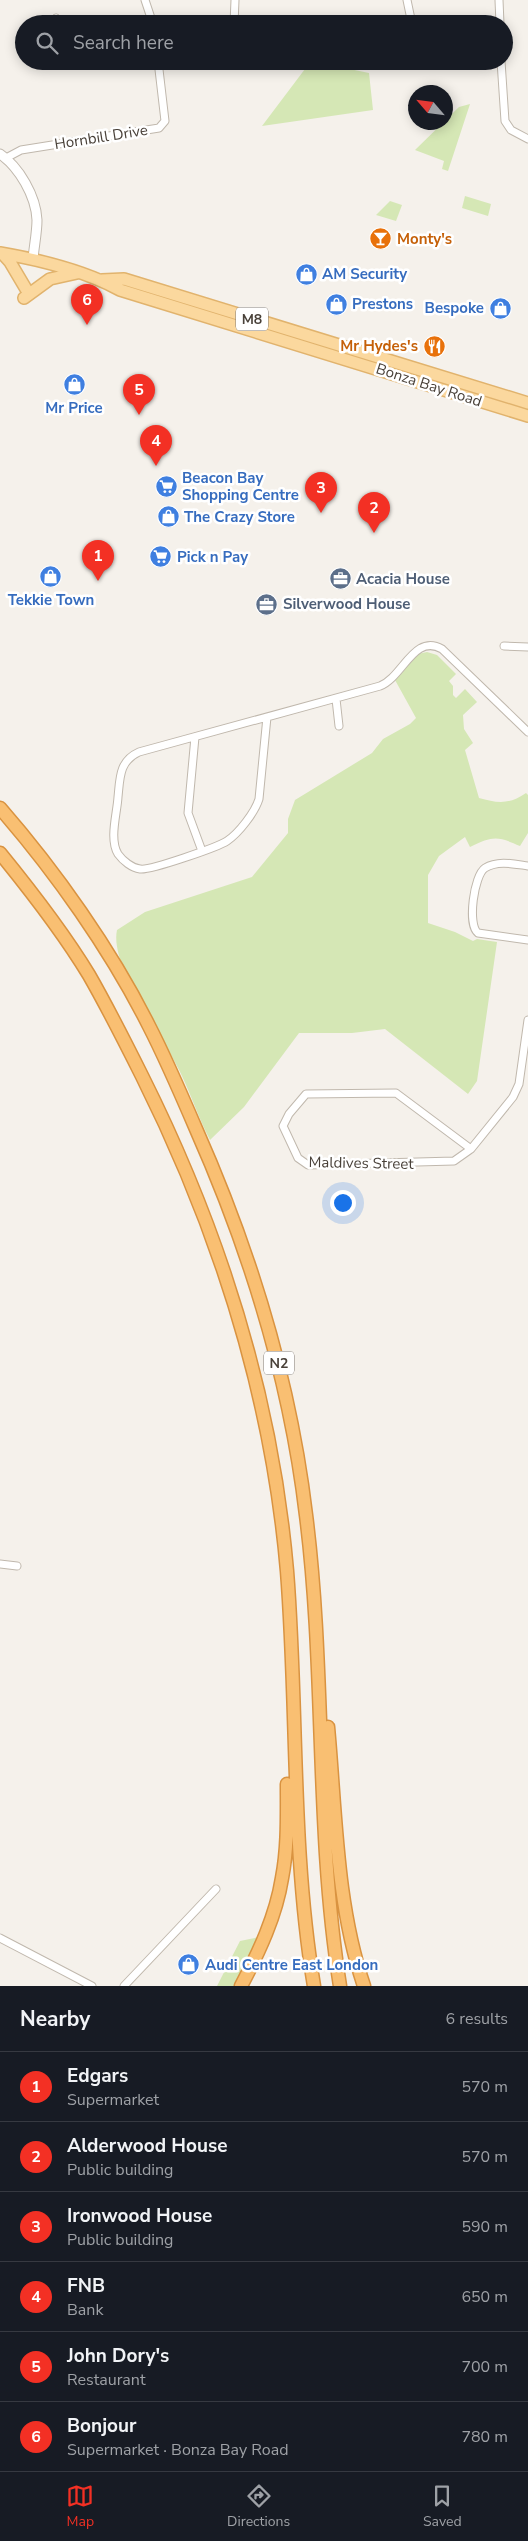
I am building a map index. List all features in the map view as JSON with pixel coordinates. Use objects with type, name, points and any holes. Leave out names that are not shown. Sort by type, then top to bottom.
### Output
[{"type":"highway","name":"N2","points":[[1,808],[70,898],[112,962],[148,1023],[211,1162],[240,1237],[268,1321],[293,1427],[306,1516],[318,1647],[327,1886],[340,1986]]},
{"type":"highway","name":"N2","points":[[0,853],[44,910],[88,974],[159,1112],[198,1196],[224,1267],[249,1351],[267,1435],[286,1567],[292,1668],[297,1821],[302,1894],[314,1986]]},
{"type":"highway","points":[[241,1986],[272,1918],[283,1868],[288,1781],[284,1609],[286,1567]]},
{"type":"highway","points":[[318,1647],[325,1693],[345,1906],[354,1956],[364,1986]]},
{"type":"main road","name":"Bonza Bay Road","points":[[2,254],[33,259],[102,280],[120,290],[528,416]]},
{"type":"main road","points":[[2,254],[10,262],[25,294],[50,279],[79,273]]},
{"type":"main road","name":"Bonza Bay Road","points":[[102,280],[124,279],[317,340],[367,353],[528,403]]},
{"type":"street","points":[[145,0],[150,15]]},
{"type":"street","points":[[234,15],[235,0]]},
{"type":"street","points":[[407,0],[410,15]]},
{"type":"street","points":[[499,0],[500,15]]},
{"type":"street","name":"Hornbill Drive","points":[[3,156],[21,150],[158,128],[165,121],[159,70]]},
{"type":"street","points":[[501,70],[503,111],[508,127],[516,134],[528,139]]},
{"type":"street","points":[[3,156],[18,172],[35,206],[37,220],[33,259]]},
{"type":"street","points":[[267,717],[257,805],[230,839],[202,851],[139,870],[123,859],[114,841],[120,776],[125,761],[138,752],[389,683],[415,652],[425,646],[432,645],[442,649],[528,732]]},
{"type":"street","points":[[504,646],[528,647]]},
{"type":"street","points":[[336,699],[339,726]]},
{"type":"street","points":[[196,737],[188,813],[202,851]]},
{"type":"street","points":[[528,866],[502,864],[490,866],[482,870],[477,878],[472,919],[473,928],[478,933],[528,940]]},
{"type":"street","name":"Maldives Street","points":[[471,1149],[396,1093],[306,1094],[289,1114],[283,1126],[298,1158],[308,1165],[448,1162],[459,1159],[471,1149],[516,1092],[520,1080],[528,1020]]},
{"type":"street","points":[[0,1564],[17,1566]]},
{"type":"street","points":[[124,1986],[216,1889]]},
{"type":"street","points":[[0,1938],[92,1986]]},
{"type":"green space","points":[[304,70],[354,70],[369,73],[373,110],[262,126]]},
{"type":"green space","points":[[470,104],[448,171],[442,169],[444,161],[415,150],[435,130],[453,130],[453,113],[459,107]]},
{"type":"green space","points":[[465,196],[491,204],[488,216],[462,208]]},
{"type":"green space","points":[[390,201],[402,205],[396,221],[376,215]]},
{"type":"green space","points":[[427,652],[437,655],[456,674],[449,681],[453,686],[453,695],[456,698],[465,689],[477,702],[463,715],[464,729],[473,743],[465,750],[479,798],[503,802],[514,800],[526,793],[528,795],[528,833],[520,846],[506,840],[490,839],[470,847],[465,837],[439,856],[428,875],[428,923],[455,932],[473,941],[477,939],[497,942],[477,1081],[468,1094],[385,1029],[352,1033],[299,1033],[244,1107],[210,1140],[182,1076],[130,983],[117,945],[117,930],[145,912],[252,877],[288,833],[288,819],[295,800],[372,753],[383,739],[410,724],[416,718],[395,680],[418,654]]},
{"type":"green space","points":[[259,1937],[235,1986],[217,1986],[240,1941]]},
{"type":"place","name":"Monty's","points":[[381,239]]},
{"type":"place","name":"AM Security","points":[[306,274]]},
{"type":"place","name":"Prestons","points":[[336,304]]},
{"type":"place","name":"Bespoke","points":[[500,308]]},
{"type":"place","name":"Bonjour","points":[[87,325]]},
{"type":"place","name":"Mr Hydes's","points":[[434,346]]},
{"type":"place","name":"Mr Price","points":[[74,385]]},
{"type":"place","name":"John Dory's","points":[[139,415]]},
{"type":"place","name":"FNB","points":[[156,466]]},
{"type":"place","name":"Beacon Bay Shopping Centre","points":[[166,487]]},
{"type":"place","name":"Ironwood House","points":[[321,513]]},
{"type":"place","name":"The Crazy Store","points":[[168,517]]},
{"type":"place","name":"Alderwood House","points":[[374,533]]},
{"type":"place","name":"Pick n Pay","points":[[161,557]]},
{"type":"place","name":"Tekkie Town","points":[[51,577]]},
{"type":"place","name":"Acacia House","points":[[340,579]]},
{"type":"place","name":"Edgars","points":[[98,581]]},
{"type":"place","name":"Silverwood House","points":[[267,604]]},
{"type":"place","name":"Audi Centre East London","points":[[189,1965]]}]
